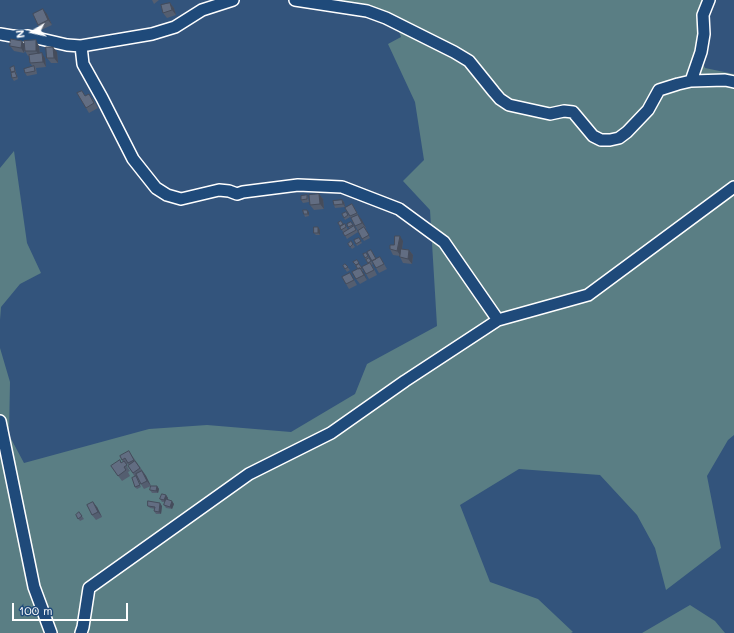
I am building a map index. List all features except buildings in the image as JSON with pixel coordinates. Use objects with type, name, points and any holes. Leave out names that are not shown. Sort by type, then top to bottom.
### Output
[{"type":"street","points":[[0,34],[28,36],[67,45],[81,46],[152,34],[175,27],[202,10],[233,0]]},
{"type":"street","points":[[295,0],[367,11],[386,18],[469,61],[500,99],[509,105],[550,114],[564,111],[573,112],[593,136],[601,140],[618,138],[627,132],[648,110],[659,90],[691,80],[724,80],[734,82]]},
{"type":"street","points":[[691,80],[701,52],[704,34],[703,15],[708,0]]},
{"type":"street","points":[[81,46],[83,64],[133,159],[156,188],[181,199],[219,190],[230,191],[237,194],[298,185],[342,187],[399,209],[444,242],[498,320]]},
{"type":"street","points":[[81,633],[89,588],[249,474],[331,433],[498,320],[588,295],[734,187]]},
{"type":"street","points":[[0,421],[34,587],[50,633]]},
{"type":"green space","points":[[318,0],[714,0],[710,12],[709,30],[702,62],[705,68],[734,74],[734,435],[728,440],[707,476],[721,548],[666,590],[655,548],[637,515],[600,475],[519,469],[460,505],[490,582],[538,599],[573,632],[571,633],[0,633],[0,348],[10,382],[9,435],[24,463],[149,429],[207,425],[291,432],[355,394],[367,364],[437,326],[430,210],[403,181],[424,160],[415,102],[388,44],[401,37],[393,15]]},
{"type":"green space","points":[[14,151],[27,243],[41,273],[20,284],[1,307],[0,320],[0,168]]},
{"type":"green space","points":[[690,605],[715,621],[725,633],[642,633]]}]
